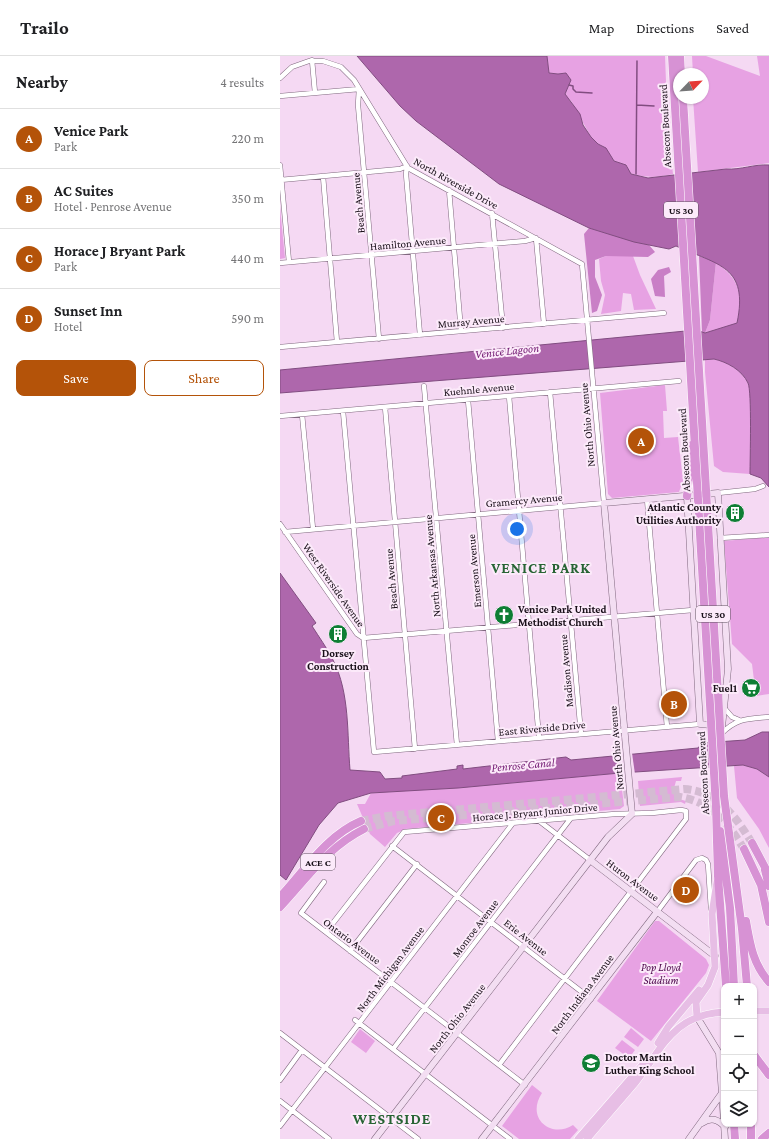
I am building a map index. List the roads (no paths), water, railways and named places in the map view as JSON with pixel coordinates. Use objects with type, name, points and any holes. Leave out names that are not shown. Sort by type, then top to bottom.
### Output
[{"type":"highway","name":"Absecon Boulevard","points":[[672,56],[682,149],[689,270],[696,326],[694,364],[694,434],[702,495],[726,813],[747,983]]},
{"type":"highway","name":"Absecon Boulevard","points":[[680,56],[681,68]]},
{"type":"highway","name":"Absecon Boulevard","points":[[682,149],[683,104]]},
{"type":"highway","name":"Absecon Boulevard","points":[[689,270],[688,327],[694,364],[702,495],[718,876],[726,983]]},
{"type":"highway","points":[[687,496],[690,453],[694,434]]},
{"type":"highway","points":[[716,807],[730,900],[734,983]]},
{"type":"highway","name":"ACE C","points":[[280,897],[328,843],[347,828],[361,821]]},
{"type":"highway","name":"ACE C","points":[[280,906],[325,856],[344,841],[364,829]]},
{"type":"highway","points":[[752,843],[769,875]]},
{"type":"highway","points":[[744,849],[761,885],[769,922]]},
{"type":"highway","points":[[760,856],[769,886]]},
{"type":"highway","points":[[735,880],[744,911],[753,958],[769,982]]},
{"type":"highway","points":[[757,1059],[769,1075]]},
{"type":"highway","points":[[734,1127],[735,1139]]},
{"type":"highway","points":[[751,1139],[752,1127]]},
{"type":"highway","points":[[762,1139],[769,1133]]},
{"type":"main road","points":[[697,1017],[696,1002],[713,975],[716,956],[712,914],[718,876]]},
{"type":"main road","points":[[650,1057],[668,1027],[713,975]]},
{"type":"main road","points":[[757,1011],[769,1011]]},
{"type":"main road","points":[[587,1139],[635,1082],[657,1051],[676,1029],[697,1017],[721,1013]]},
{"type":"main road","points":[[578,1139],[650,1057],[657,1051]]},
{"type":"street","points":[[280,78],[295,65],[312,60],[315,93]]},
{"type":"street","name":"North Riverside Drive","points":[[312,60],[326,61],[341,67],[351,76],[406,166],[580,262],[583,267]]},
{"type":"street","points":[[280,96],[359,89]]},
{"type":"street","name":"Beach Avenue","points":[[359,89],[358,105],[379,339]]},
{"type":"street","points":[[280,165],[289,262]]},
{"type":"street","points":[[281,180],[400,169],[406,166],[420,335]]},
{"type":"street","points":[[323,176],[337,342]]},
{"type":"street","points":[[449,190],[461,331]]},
{"type":"street","points":[[492,213],[503,328]]},
{"type":"street","points":[[536,238],[544,324]]},
{"type":"street","name":"Hamilton Avenue","points":[[280,263],[530,241],[536,238]]},
{"type":"street","name":"North Ohio Avenue","points":[[375,1139],[590,860],[612,833],[632,814],[583,267]]},
{"type":"street","name":"Murray Avenue","points":[[280,347],[664,313]]},
{"type":"street","name":"Kuehnle Avenue","points":[[280,416],[679,381]]},
{"type":"street","name":"North Arkansas Avenue","points":[[424,386],[457,745]]},
{"type":"street","name":"Madison Avenue","points":[[550,392],[580,734]]},
{"type":"street","points":[[509,396],[539,738]]},
{"type":"street","name":"Emerson Avenue","points":[[468,400],[498,742]]},
{"type":"street","name":"Beach Avenue","points":[[385,407],[415,749]]},
{"type":"street","points":[[344,411],[363,638],[693,610]]},
{"type":"street","points":[[302,414],[312,529]]},
{"type":"street","name":"Gramercy Avenue","points":[[285,532],[755,490],[763,486]]},
{"type":"street","name":"Absecon Boulevard","points":[[718,493],[728,669],[725,709],[721,734]]},
{"type":"street","name":"Absecon Boulevard","points":[[687,496],[700,724]]},
{"type":"street","points":[[647,499],[667,727]]},
{"type":"street","name":"West Riverside Avenue","points":[[280,524],[357,634],[363,638],[374,752]]},
{"type":"street","points":[[720,538],[769,535]]},
{"type":"street","points":[[725,709],[732,717],[739,720]]},
{"type":"street","points":[[721,734],[730,724],[739,720],[769,717]]},
{"type":"street","name":"East Riverside Drive","points":[[374,752],[700,724],[712,729]]},
{"type":"street","name":"Horace J. Bryant Junior Drive","points":[[392,846],[404,832],[538,820],[681,810],[686,811],[686,819],[631,892]]},
{"type":"street","name":"Monroe Avenue","points":[[393,1049],[571,818]]},
{"type":"street","name":"Huron Avenue","points":[[538,820],[716,956]]},
{"type":"street","name":"North Michigan Avenue","points":[[280,1126],[513,823]]},
{"type":"street","points":[[326,932],[392,846]]},
{"type":"street","name":"Erie Avenue","points":[[392,846],[591,998]]},
{"type":"street","name":"North Indiana Avenue","points":[[482,1139],[525,1085],[696,860],[704,859],[708,864],[709,901],[712,914]]},
{"type":"street","points":[[350,951],[416,864]]},
{"type":"street","name":"Ontario Avenue","points":[[324,882],[301,913],[525,1085]]},
{"type":"street","points":[[499,1065],[631,892]]},
{"type":"street","points":[[697,1017],[718,1050],[723,1091]]},
{"type":"street","points":[[355,1020],[510,1139]]},
{"type":"street","points":[[280,1034],[418,1139]]},
{"type":"street","points":[[280,1080],[302,1050]]},
{"type":"street","points":[[690,1139],[721,1096]]},
{"type":"street","points":[[280,1102],[329,1139]]},
{"type":"street","points":[[701,1124],[707,1120],[714,1119],[721,1122]]},
{"type":"street","points":[[724,1127],[725,1139]]},
{"type":"water","name":"Venice Lagoon","points":[[357,56],[547,56],[549,73],[566,73],[571,80],[565,94],[580,114],[583,125],[591,137],[598,144],[606,148],[614,161],[626,165],[631,174],[648,178],[769,165],[769,487],[761,478],[750,474],[750,412],[748,383],[742,374],[734,367],[714,359],[280,393],[280,370],[696,330],[705,333],[737,323],[740,304],[738,290],[734,279],[727,270],[705,258],[676,246],[669,249],[634,242],[589,228],[499,184],[416,121],[400,106]]},
{"type":"water","name":"Penrose Canal","points":[[280,573],[316,623],[312,626],[331,656],[338,673],[347,714],[350,770],[380,772],[385,779],[402,778],[402,776],[457,769],[457,766],[463,765],[463,769],[566,757],[571,760],[698,748],[702,743],[745,740],[762,732],[769,732],[769,777],[757,769],[743,765],[620,773],[458,788],[371,793],[338,803],[319,825],[286,880],[280,875]]},
{"type":"waterway","points":[[636,174],[637,61]]},
{"type":"waterway","points":[[569,85],[573,86],[573,89],[576,92],[592,93]]},
{"type":"waterway","points":[[637,105],[654,106]]},
{"type":"tunnel","points":[[361,821],[387,816],[684,789],[707,795],[725,807],[752,843]]},
{"type":"tunnel","points":[[364,829],[394,821],[680,797],[701,804],[718,815],[732,831],[744,849]]},
{"type":"place","name":"Venice Park","points":[[641,441]]},
{"type":"place","name":"Atlantic County Utilities Authority","points":[[735,513]]},
{"type":"place","name":"Venice Park United Methodist Church","points":[[504,615]]},
{"type":"place","name":"Dorsey Construction","points":[[338,634]]},
{"type":"place","name":"Fuel1","points":[[751,688]]},
{"type":"place","name":"AC Suites","points":[[674,704]]},
{"type":"place","name":"Horace J Bryant Park","points":[[441,818]]},
{"type":"place","name":"Sunset Inn","points":[[686,890]]},
{"type":"place","name":"Doctor Martin Luther King School","points":[[591,1063]]},
{"type":"district","name":"VENICE PARK","points":[[541,568]]},
{"type":"district","name":"WESTSIDE","points":[[392,1119]]},
{"type":"park label","name":"Pop Lloyd Stadium","points":[[661,973]]}]
